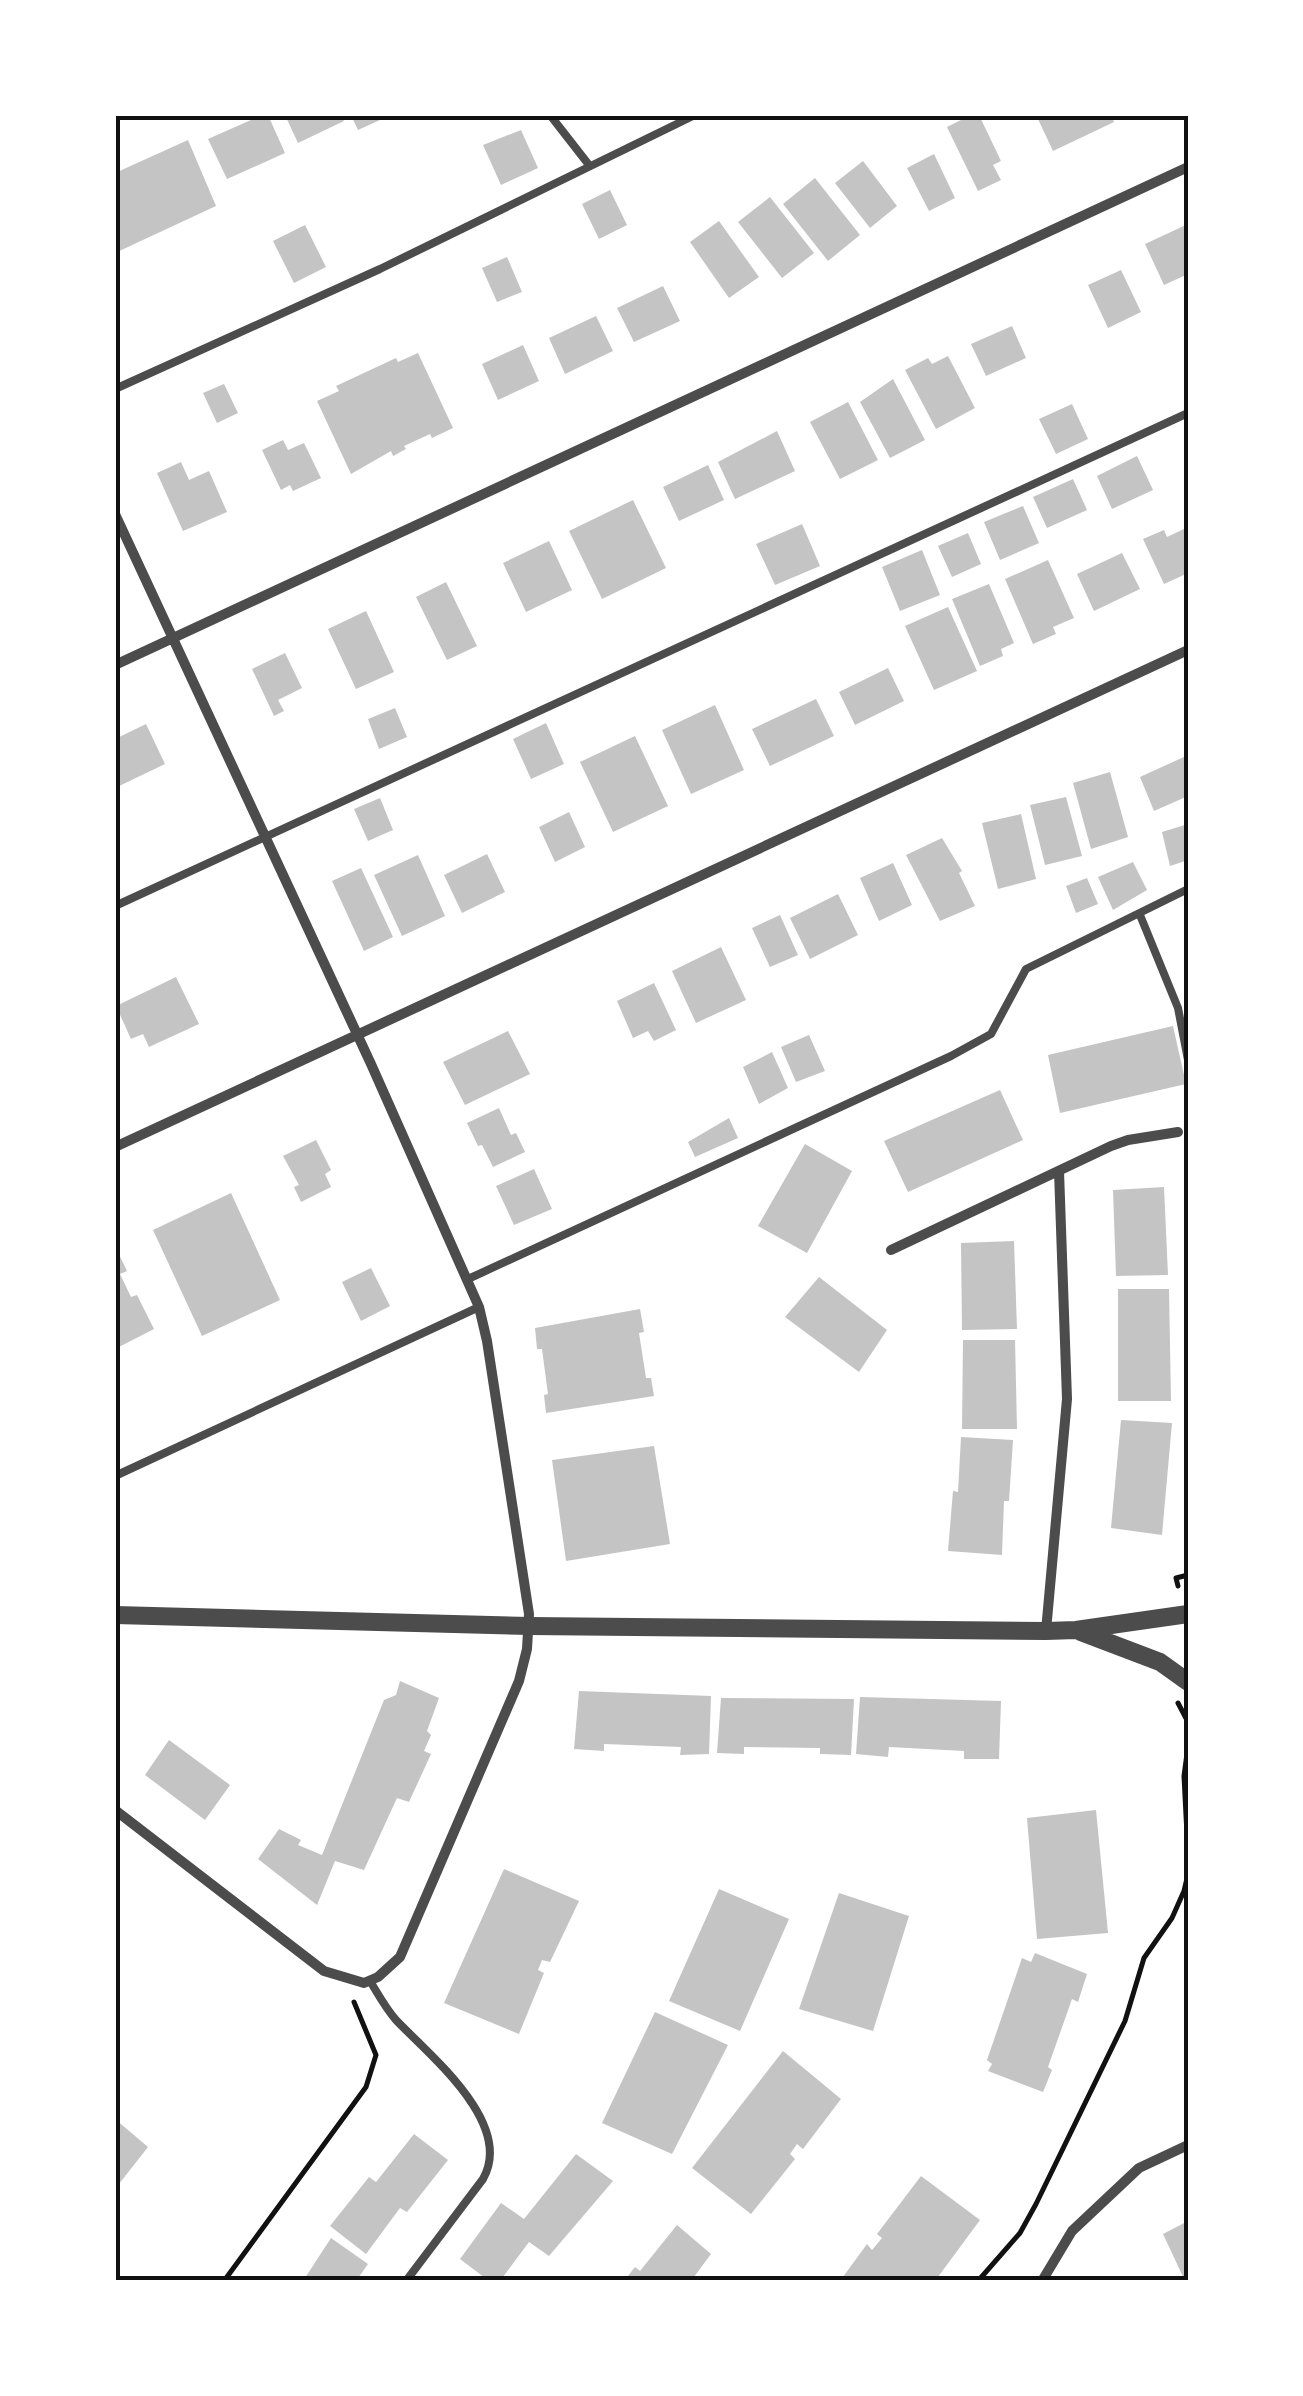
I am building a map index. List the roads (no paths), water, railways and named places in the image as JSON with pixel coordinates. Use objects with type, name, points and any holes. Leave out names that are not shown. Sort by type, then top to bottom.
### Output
[{"type":"street","points":[[115,666],[1188,168]]},
{"type":"street","points":[[115,514],[468,1280],[487,1341],[528,1626],[519,1681],[407,1942],[390,1968],[367,1982],[345,1980],[306,1959],[115,1810]]},
{"type":"street","points":[[115,1147],[1188,650]]},
{"type":"street","points":[[891,1250],[1128,1140],[1178,1132]]},
{"type":"street","points":[[1046,1630],[1067,1398],[1059,1171]]},
{"type":"street","points":[[115,1615],[528,1626],[1076,1630],[1188,1614]]},
{"type":"street","points":[[1076,1630],[1160,1662],[1184,1689]]},
{"type":"street","points":[[1042,2281],[1072,2230],[1139,2168],[1188,2145]]},
{"type":"lane","points":[[550,115],[588,165]]},
{"type":"lane","points":[[115,388],[380,269],[695,115]]},
{"type":"lane","points":[[115,906],[1188,413]]},
{"type":"lane","points":[[468,1280],[992,1034],[1026,969],[1188,889]]},
{"type":"lane","points":[[1140,915],[1178,1008],[1188,1060]]},
{"type":"lane","points":[[115,1476],[478,1307]]},
{"type":"lane","points":[[367,1982],[392,2016],[456,2079],[473,2104],[489,2148],[488,2170],[483,2179],[406,2281]]}]
